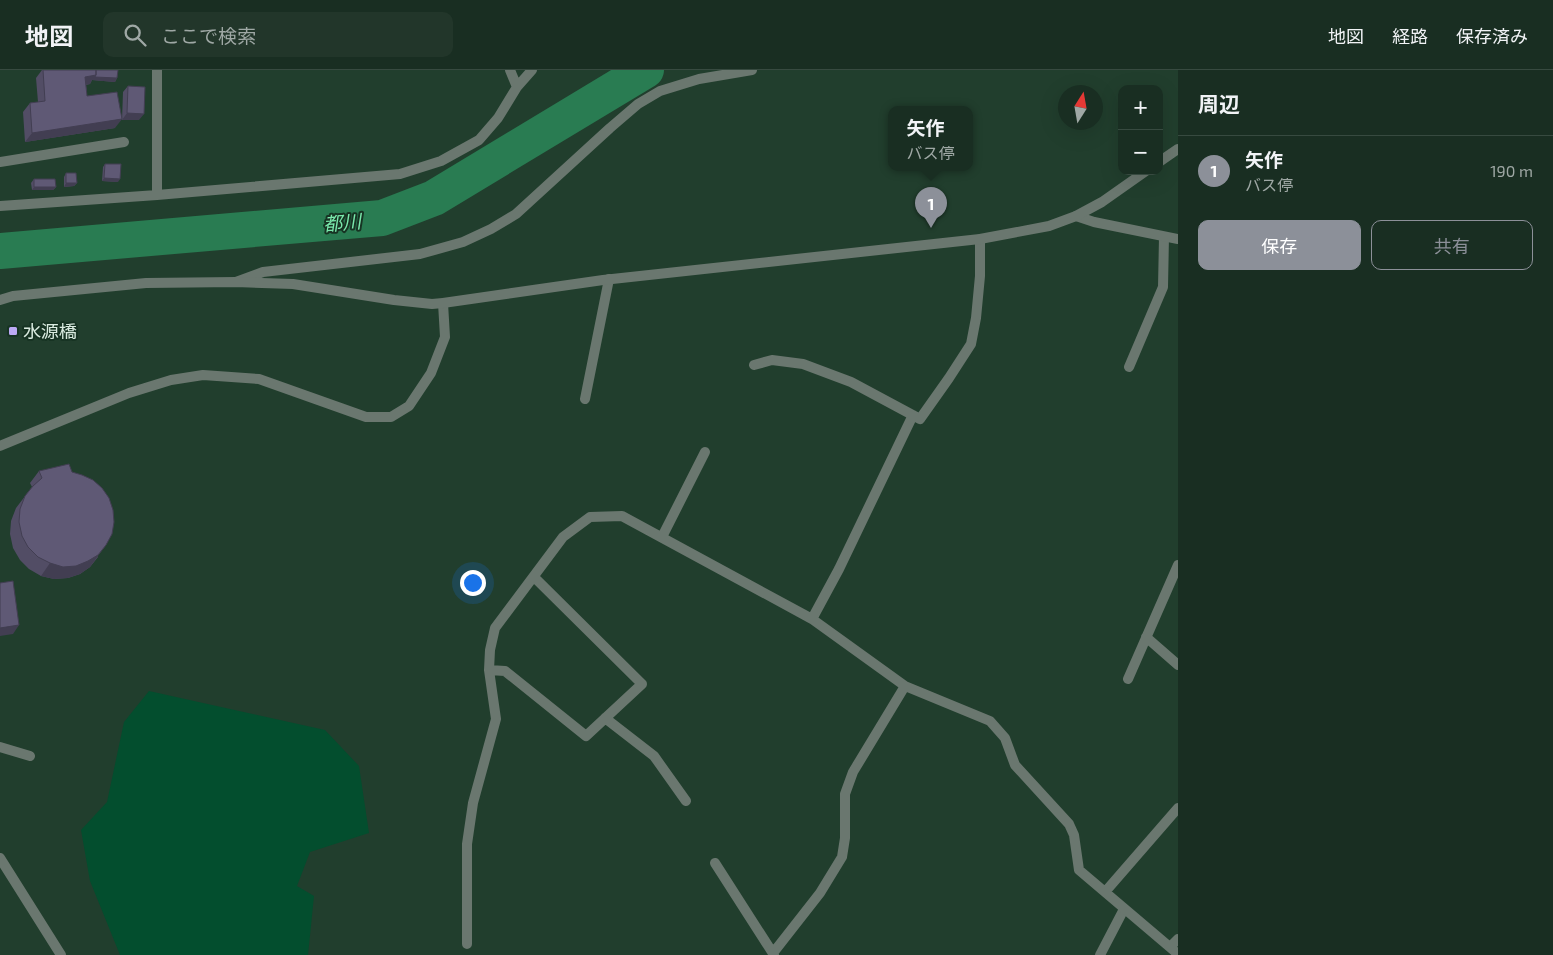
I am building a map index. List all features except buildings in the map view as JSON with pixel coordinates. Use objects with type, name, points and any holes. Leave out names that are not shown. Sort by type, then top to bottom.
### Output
[{"type":"street","points":[[157,70],[157,195]]},
{"type":"street","points":[[510,70],[517,87]]},
{"type":"street","points":[[0,206],[157,195],[400,174],[441,161],[479,140],[498,118],[517,87],[532,70]]},
{"type":"street","points":[[236,282],[263,272],[420,254],[464,242],[516,214],[638,104],[660,91],[699,79],[752,70]]},
{"type":"street","points":[[0,162],[124,142]]},
{"type":"street","points":[[1163,159],[1178,149]]},
{"type":"street","points":[[0,300],[13,296],[146,283],[236,282],[293,284],[394,300],[432,304],[443,303],[609,279],[980,239],[1049,226],[1076,216],[1102,202],[1140,175]]},
{"type":"street","points":[[1076,216],[1094,222],[1178,239]]},
{"type":"street","points":[[1128,367],[1162,287],[1164,237]]},
{"type":"street","points":[[754,365],[772,360],[803,364],[851,382],[920,419],[950,378],[971,344],[976,318],[980,276],[980,239]]},
{"type":"street","points":[[585,399],[609,279]]},
{"type":"street","points":[[0,446],[129,393],[171,380],[203,375],[259,380],[366,417],[391,417],[409,406],[431,372],[445,337],[443,303]]},
{"type":"street","points":[[812,620],[839,569],[913,415]]},
{"type":"street","points":[[662,537],[705,452]]},
{"type":"street","points":[[467,944],[467,844],[473,804],[496,719],[489,670],[490,650],[495,628],[563,538],[590,517],[622,516],[812,620],[905,686],[990,721],[1005,738],[1015,765],[1069,824],[1074,835],[1079,870],[1174,950],[1178,939]]},
{"type":"street","points":[[1128,679],[1178,565]]},
{"type":"street","points":[[489,670],[506,671],[586,736],[642,684],[534,577]]},
{"type":"street","points":[[1146,636],[1178,665]]},
{"type":"street","points":[[715,863],[773,954],[820,893],[842,857],[845,838],[845,794],[853,772],[905,686]]},
{"type":"street","points":[[605,718],[654,756],[686,801]]},
{"type":"street","points":[[0,747],[30,756]]},
{"type":"street","points":[[1104,892],[1178,808]]},
{"type":"street","points":[[0,858],[61,955]]},
{"type":"street","points":[[1100,955],[1124,909]]},
{"type":"green space","points":[[149,691],[325,730],[359,766],[369,833],[310,852],[297,886],[314,896],[308,955],[120,955],[90,881],[81,830],[107,802],[124,722]]},
{"type":"waterway","name":"都川","points":[[0,251],[382,218],[434,198],[646,70]]},
{"type":"place","name":"矢作","points":[[931,228]]},
{"type":"place","name":"水源橋","points":[[13,331]]}]
